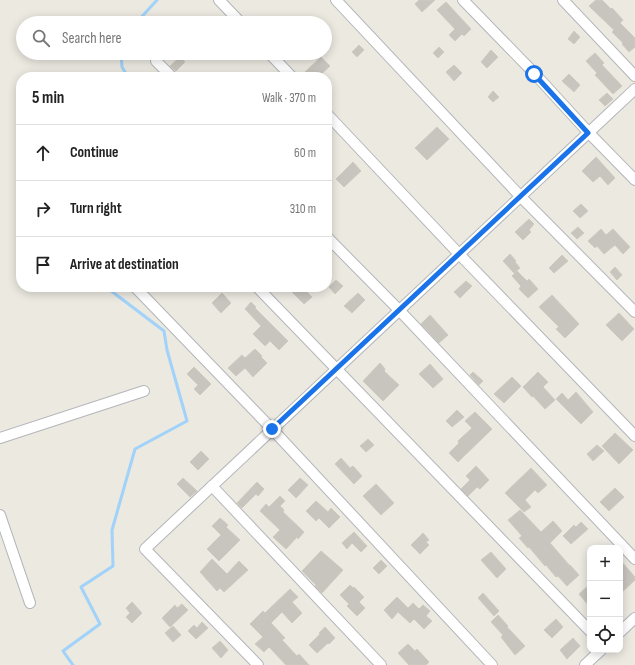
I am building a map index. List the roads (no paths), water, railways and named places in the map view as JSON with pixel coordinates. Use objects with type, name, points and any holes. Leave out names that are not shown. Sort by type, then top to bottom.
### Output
[{"type":"street","points":[[219,0],[234,16]]},
{"type":"street","points":[[336,0],[521,197],[635,312]]},
{"type":"street","points":[[463,0],[588,133],[635,180]]},
{"type":"street","points":[[563,0],[635,76]]},
{"type":"street","points":[[276,60],[287,72]]},
{"type":"street","points":[[156,61],[167,72]]},
{"type":"street","points":[[258,665],[145,549],[399,310],[460,255],[635,89]]},
{"type":"street","points":[[332,119],[460,255],[635,436]]},
{"type":"street","points":[[332,242],[399,310],[635,558]]},
{"type":"street","points":[[140,292],[272,429],[492,665]]},
{"type":"street","points":[[262,292],[587,628]]},
{"type":"street","points":[[0,438],[144,391]]},
{"type":"street","points":[[212,486],[381,665]]},
{"type":"street","points":[[0,515],[30,603]]},
{"type":"street","points":[[623,629],[635,618]]},
{"type":"street","points":[[585,665],[598,653]]},
{"type":"waterway","points":[[142,16],[157,0]]},
{"type":"waterway","points":[[122,60],[122,67],[125,72]]},
{"type":"waterway","points":[[73,665],[63,651],[100,624],[81,587],[113,566],[112,530],[135,449],[187,421],[167,350],[164,331],[113,292]]}]
